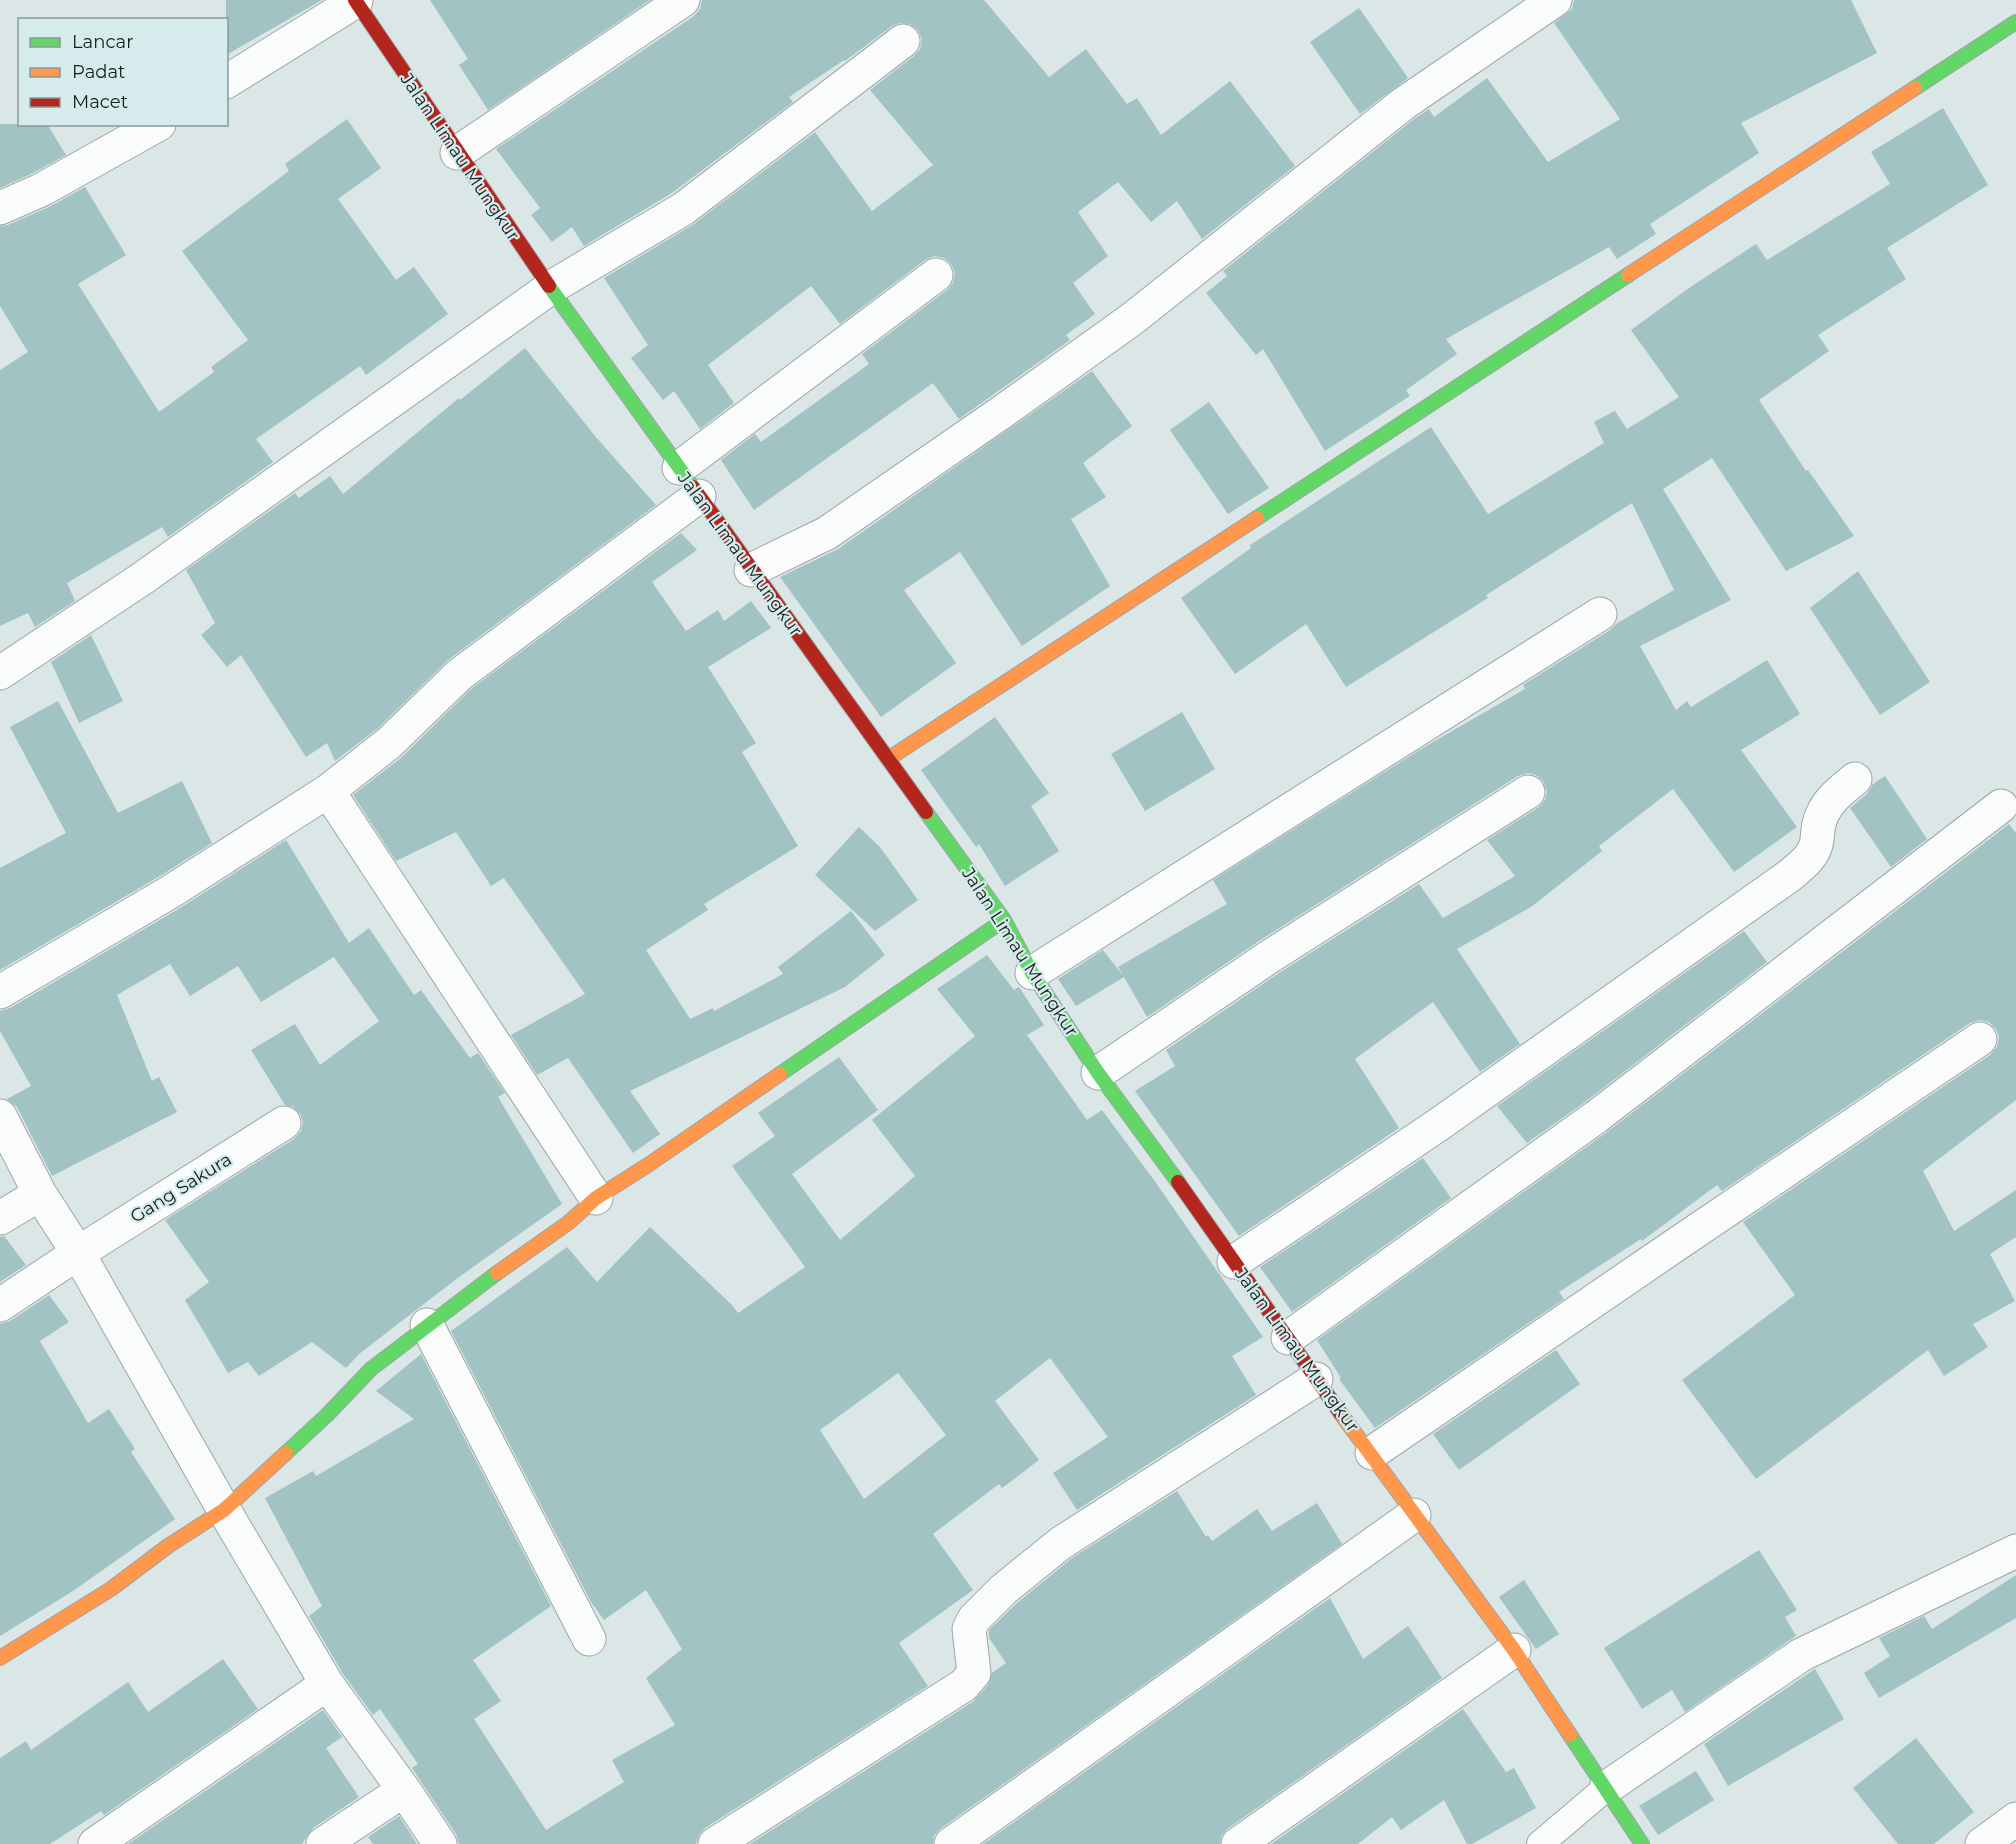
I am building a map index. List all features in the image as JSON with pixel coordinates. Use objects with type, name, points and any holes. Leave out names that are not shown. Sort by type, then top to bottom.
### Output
[{"type":"street","points":[[457,153],[683,0]]},
{"type":"street","points":[[751,570],[827,533],[1002,412],[1132,319],[1403,104],[1556,0]]},
{"type":"street","points":[[228,81],[356,1]]},
{"type":"street","name":"Jalan Limau Mungkur","points":[[356,1],[550,288],[1004,920],[1032,973],[1098,1073],[1169,1169],[1414,1515],[1514,1650],[1642,1844]]},
{"type":"street","points":[[888,759],[2016,22]]},
{"type":"street","points":[[0,673],[143,578],[550,288],[683,209],[903,41]]},
{"type":"street","points":[[0,208],[41,190],[155,126]]},
{"type":"street","points":[[679,468],[936,275]]},
{"type":"street","points":[[0,992],[170,892],[328,791],[389,743],[459,675],[699,496]]},
{"type":"street","points":[[1032,973],[1600,614]]},
{"type":"street","points":[[1234,1262],[1437,1125],[1789,876],[1812,855],[1817,827],[1830,800],[1855,779]]},
{"type":"street","points":[[328,791],[596,1198]]},
{"type":"street","points":[[1098,1073],[1272,956],[1528,792]]},
{"type":"street","points":[[1288,1338],[1596,1117],[2001,806]]},
{"type":"street","points":[[0,1659],[111,1589],[168,1546],[224,1510],[327,1414],[371,1369],[470,1292],[568,1222],[596,1198],[648,1165],[1004,920]]},
{"type":"street","points":[[1372,1453],[1980,1039]]},
{"type":"street","points":[[0,1116],[40,1194],[78,1253],[224,1510],[327,1684],[440,1844]]},
{"type":"street","name":"Gang Sakura","points":[[0,1305],[284,1123]]},
{"type":"street","points":[[0,1218],[40,1194]]},
{"type":"street","points":[[427,1325],[589,1639]]},
{"type":"street","points":[[716,1844],[964,1685],[974,1673],[969,1629],[974,1619],[1004,1589],[1061,1543],[1316,1379]]},
{"type":"street","points":[[951,1844],[1414,1515]]},
{"type":"street","points":[[1606,1788],[1801,1654],[2016,1551]]},
{"type":"street","points":[[1238,1844],[1514,1650]]},
{"type":"street","points":[[95,1844],[327,1684]]},
{"type":"street","points":[[323,1844],[404,1790]]},
{"type":"street","points":[[1982,1844],[2016,1820]]},
{"type":"lane","points":[[1540,1844],[1606,1788]]},
{"type":"building","points":[[226,0],[322,0],[228,54],[228,18],[226,18]]},
{"type":"building","points":[[430,0],[650,0],[488,110],[459,65],[468,59]]},
{"type":"building","points":[[702,0],[984,0],[1049,77],[1086,49],[1127,104],[1137,98],[1161,135],[1230,81],[1295,166],[1202,239],[1177,201],[1151,222],[1118,182],[1078,212],[1108,256],[1073,283],[1095,314],[1066,335],[1070,340],[959,419],[933,383],[754,510],[721,460],[755,434],[761,442],[869,364],[862,354],[947,290],[953,283],[955,273],[951,264],[944,258],[934,256],[925,260],[840,324],[811,286],[708,365],[734,403],[700,429],[674,391],[663,400],[631,358],[648,345],[604,278],[694,224],[815,132],[872,211],[933,165],[870,90],[920,49],[922,39],[917,29],[910,24],[900,23],[892,26],[845,61],[789,97],[793,102],[672,193],[584,246],[572,227],[552,242],[531,215],[540,208],[496,149],[694,16],[700,9]]},
{"type":"building","points":[[1574,0],[1851,0],[1877,53],[1741,123],[1759,153],[1650,224],[1656,234],[1617,259],[1609,247],[1446,339],[1457,354],[1406,390],[1410,396],[1325,451],[1263,349],[1256,355],[1206,293],[1227,276],[1223,271],[1414,119],[1429,109],[1434,117],[1487,78],[1548,162],[1620,119],[1554,23],[1572,9]]},
{"type":"building","points":[[1359,8],[1408,78],[1360,114],[1310,42]]},
{"type":"building","points":[[1943,108],[1988,185],[1887,248],[1906,279],[1818,335],[1829,351],[1759,400],[1806,471],[1808,470],[1854,536],[1786,571],[1712,458],[1663,489],[1731,600],[1640,646],[1676,710],[1687,701],[1691,707],[1767,660],[1800,714],[1741,750],[1797,827],[1734,872],[1673,789],[1599,846],[1602,851],[1531,907],[1457,949],[1520,1044],[1480,1072],[1433,1002],[1355,1059],[1399,1128],[1239,1236],[1135,1091],[1175,1066],[1166,1050],[1282,971],[1419,884],[1443,918],[1515,876],[1487,840],[1539,807],[1545,800],[1547,792],[1543,781],[1536,775],[1528,773],[1518,776],[1262,939],[1147,1017],[1118,967],[1227,904],[1213,880],[1421,749],[1525,689],[1523,685],[1616,624],[1674,590],[1632,503],[1486,595],[1488,598],[1346,687],[1306,624],[1235,674],[1181,598],[1251,548],[1250,545],[1431,427],[1488,514],[1604,443],[1594,422],[1615,411],[1627,429],[1679,397],[1631,330],[1756,244],[1767,260],[1890,184],[1871,152]]},
{"type":"building","points":[[347,119],[381,168],[338,199],[396,280],[414,267],[448,314],[366,375],[360,366],[256,439],[273,462],[168,537],[162,527],[67,583],[75,601],[35,627],[28,613],[0,626],[0,370],[28,352],[0,306],[0,226],[8,225],[49,207],[85,187],[126,255],[78,284],[159,412],[214,372],[211,367],[248,340],[182,251],[289,171],[285,164]]},
{"type":"building","points":[[0,124],[48,126],[66,155],[0,188]]},
{"type":"building","points":[[525,348],[595,436],[656,505],[448,660],[377,729],[335,761],[327,743],[306,757],[241,655],[227,667],[201,635],[215,623],[186,570],[295,493],[299,498],[330,476],[343,494],[459,398],[460,400]]},
{"type":"building","points":[[1092,371],[1132,426],[1083,463],[1106,497],[1071,519],[1110,586],[1022,646],[960,552],[904,590],[956,663],[881,717],[780,577],[838,549]]},
{"type":"building","points":[[1209,402],[1269,488],[1228,514],[1170,430]]},
{"type":"building","points":[[681,533],[697,550],[652,582],[686,631],[718,610],[724,621],[751,601],[771,628],[708,667],[756,743],[742,752],[798,846],[704,904],[708,910],[646,950],[690,1019],[713,1008],[714,1011],[783,974],[778,967],[851,911],[885,955],[845,987],[630,1091],[660,1134],[633,1153],[568,1058],[537,1075],[511,1035],[585,994],[504,878],[491,886],[456,832],[396,861],[353,795],[402,757],[471,689]]},
{"type":"building","points":[[1858,571],[1930,682],[1880,715],[1810,608]]},
{"type":"building","points":[[91,635],[123,701],[79,723],[51,662]]},
{"type":"building","points":[[58,701],[118,813],[182,781],[212,843],[0,970],[0,868],[66,833],[10,727]]},
{"type":"building","points":[[1182,712],[1215,769],[1145,811],[1111,754]]},
{"type":"building","points":[[995,717],[1049,793],[1031,806],[1059,851],[1005,886],[979,844],[976,847],[921,770]]},
{"type":"building","points":[[1885,776],[1927,839],[1891,867],[1850,808],[1867,794],[1873,784]]},
{"type":"building","points":[[2009,824],[2016,833],[2016,1100],[1923,1171],[1954,1231],[2016,1190],[2016,1237],[1990,1254],[2015,1301],[1973,1324],[1988,1347],[1944,1376],[1928,1350],[1756,1479],[1682,1380],[1795,1295],[1743,1222],[1990,1055],[1997,1047],[1999,1037],[1996,1029],[1989,1022],[1979,1020],[1970,1023],[1722,1191],[1717,1185],[1642,1241],[1641,1239],[1559,1292],[1564,1299],[1375,1428],[1339,1379],[1341,1378],[1317,1340],[1607,1132]]},
{"type":"building","points":[[859,827],[880,847],[918,900],[875,931],[815,875]]},
{"type":"building","points":[[286,840],[349,943],[369,928],[414,995],[421,990],[470,1058],[478,1053],[505,1093],[498,1097],[562,1204],[459,1277],[359,1354],[346,1368],[312,1342],[259,1376],[248,1362],[228,1373],[185,1300],[209,1282],[165,1220],[294,1139],[301,1131],[303,1122],[300,1114],[293,1107],[285,1105],[251,1050],[295,1024],[320,1065],[379,1021],[334,957],[261,1002],[238,966],[190,996],[170,964],[117,995],[152,1081],[159,1077],[177,1112],[52,1176],[17,1107],[7,1099],[31,1086],[0,1031],[0,1011],[10,1008],[180,908]]},
{"type":"building","points":[[1744,931],[1767,962],[1585,1102],[1527,1143],[1497,1106]]},
{"type":"building","points":[[1103,950],[1124,977],[1076,1006],[1058,979]]},
{"type":"building","points":[[987,955],[1014,990],[1019,987],[1044,1025],[1027,1035],[1087,1120],[1102,1110],[1154,1180],[1263,1337],[1232,1356],[1256,1395],[1077,1510],[1053,1473],[1108,1437],[1050,1358],[995,1401],[1039,1460],[1002,1488],[999,1484],[933,1534],[973,1590],[899,1643],[928,1686],[705,1828],[696,1844],[459,1844],[456,1834],[412,1768],[418,1764],[380,1709],[373,1715],[343,1674],[309,1616],[322,1606],[265,1498],[313,1471],[316,1476],[414,1419],[376,1391],[421,1354],[551,1606],[473,1660],[501,1701],[474,1719],[546,1830],[624,1782],[612,1760],[675,1725],[646,1678],[682,1649],[646,1590],[604,1620],[591,1602],[451,1331],[567,1247],[597,1282],[650,1227],[738,1313],[805,1267],[732,1166],[775,1136],[758,1113],[839,1057],[878,1110],[792,1174],[840,1240],[915,1176],[872,1120],[975,1036],[937,989]],"holes":[[[898,1373],[946,1435],[864,1499],[820,1430]]]},
{"type":"building","points":[[1423,1158],[1451,1198],[1292,1312],[1260,1267]]},
{"type":"building","points":[[4,1236],[26,1265],[0,1282],[0,1237]]},
{"type":"building","points":[[49,1295],[69,1322],[40,1341],[88,1423],[109,1409],[135,1449],[131,1452],[175,1519],[73,1591],[0,1636],[0,1324],[10,1321]]},
{"type":"building","points":[[1556,1350],[1580,1384],[1459,1470],[1433,1434]]},
{"type":"building","points":[[1177,1491],[1206,1537],[1208,1535],[1212,1541],[1257,1509],[1272,1531],[1317,1503],[1342,1544],[940,1829],[934,1836],[933,1844],[750,1844],[974,1701],[988,1685],[992,1673],[1006,1663],[989,1638],[989,1630],[1017,1603],[1072,1558]]},
{"type":"building","points":[[1759,1550],[1797,1610],[1785,1617],[1796,1636],[1685,1712],[1672,1690],[1642,1709],[1604,1648]]},
{"type":"building","points":[[2016,1575],[2016,1618],[1879,1698],[1864,1673],[1890,1656],[1879,1638],[1924,1616],[1932,1629]]},
{"type":"building","points":[[1524,1580],[1559,1634],[1536,1649],[1499,1597]]},
{"type":"building","points":[[1330,1598],[1363,1659],[1408,1626],[1442,1678],[1227,1829],[1221,1836],[1220,1844],[983,1844]]},
{"type":"building","points":[[223,1659],[258,1709],[104,1815],[101,1811],[50,1844],[0,1844],[0,1758],[26,1741],[31,1750],[128,1682],[148,1712]]},
{"type":"building","points":[[1815,1669],[1844,1719],[1728,1786],[1704,1744]]},
{"type":"building","points":[[1463,1709],[1506,1772],[1514,1768],[1536,1808],[1472,1844],[1467,1844],[1444,1800],[1401,1830],[1392,1817],[1358,1844],[1271,1844]]},
{"type":"building","points":[[323,1710],[342,1737],[326,1748],[359,1797],[313,1828],[302,1844],[128,1844]]},
{"type":"building","points":[[1916,1738],[1974,1812],[1934,1844],[1898,1844],[1853,1788]]},
{"type":"building","points":[[1696,1771],[1714,1800],[1658,1835],[1639,1806]]},
{"type":"building","points":[[399,1816],[417,1844],[373,1844],[368,1837]]},
{"type":"traffic: fast","points":[[1915,88],[2016,22]]},
{"type":"traffic: fast","points":[[1257,518],[1628,275]]},
{"type":"traffic: fast","points":[[549,286],[693,487]]},
{"type":"traffic: fast","points":[[926,812],[1004,920],[1032,973],[1098,1073],[1178,1182]]},
{"type":"traffic: fast","points":[[780,1074],[1004,920]]},
{"type":"traffic: fast","points":[[286,1453],[371,1369],[497,1273]]},
{"type":"traffic: fast","points":[[1570,1735],[1642,1844]]},
{"type":"traffic: slow","points":[[1628,275],[1915,88]]},
{"type":"traffic: slow","points":[[888,759],[1257,518]]},
{"type":"traffic: slow","points":[[497,1273],[568,1223],[596,1198],[780,1074]]},
{"type":"traffic: slow","points":[[1341,1414],[1514,1650],[1570,1735]]},
{"type":"traffic: slow","points":[[0,1658],[111,1589],[168,1546],[224,1510],[286,1453]]},
{"type":"traffic: jam","points":[[355,0],[549,286]]},
{"type":"traffic: jam","points":[[693,487],[926,812]]},
{"type":"traffic: jam","points":[[1178,1182],[1341,1414]]}]
